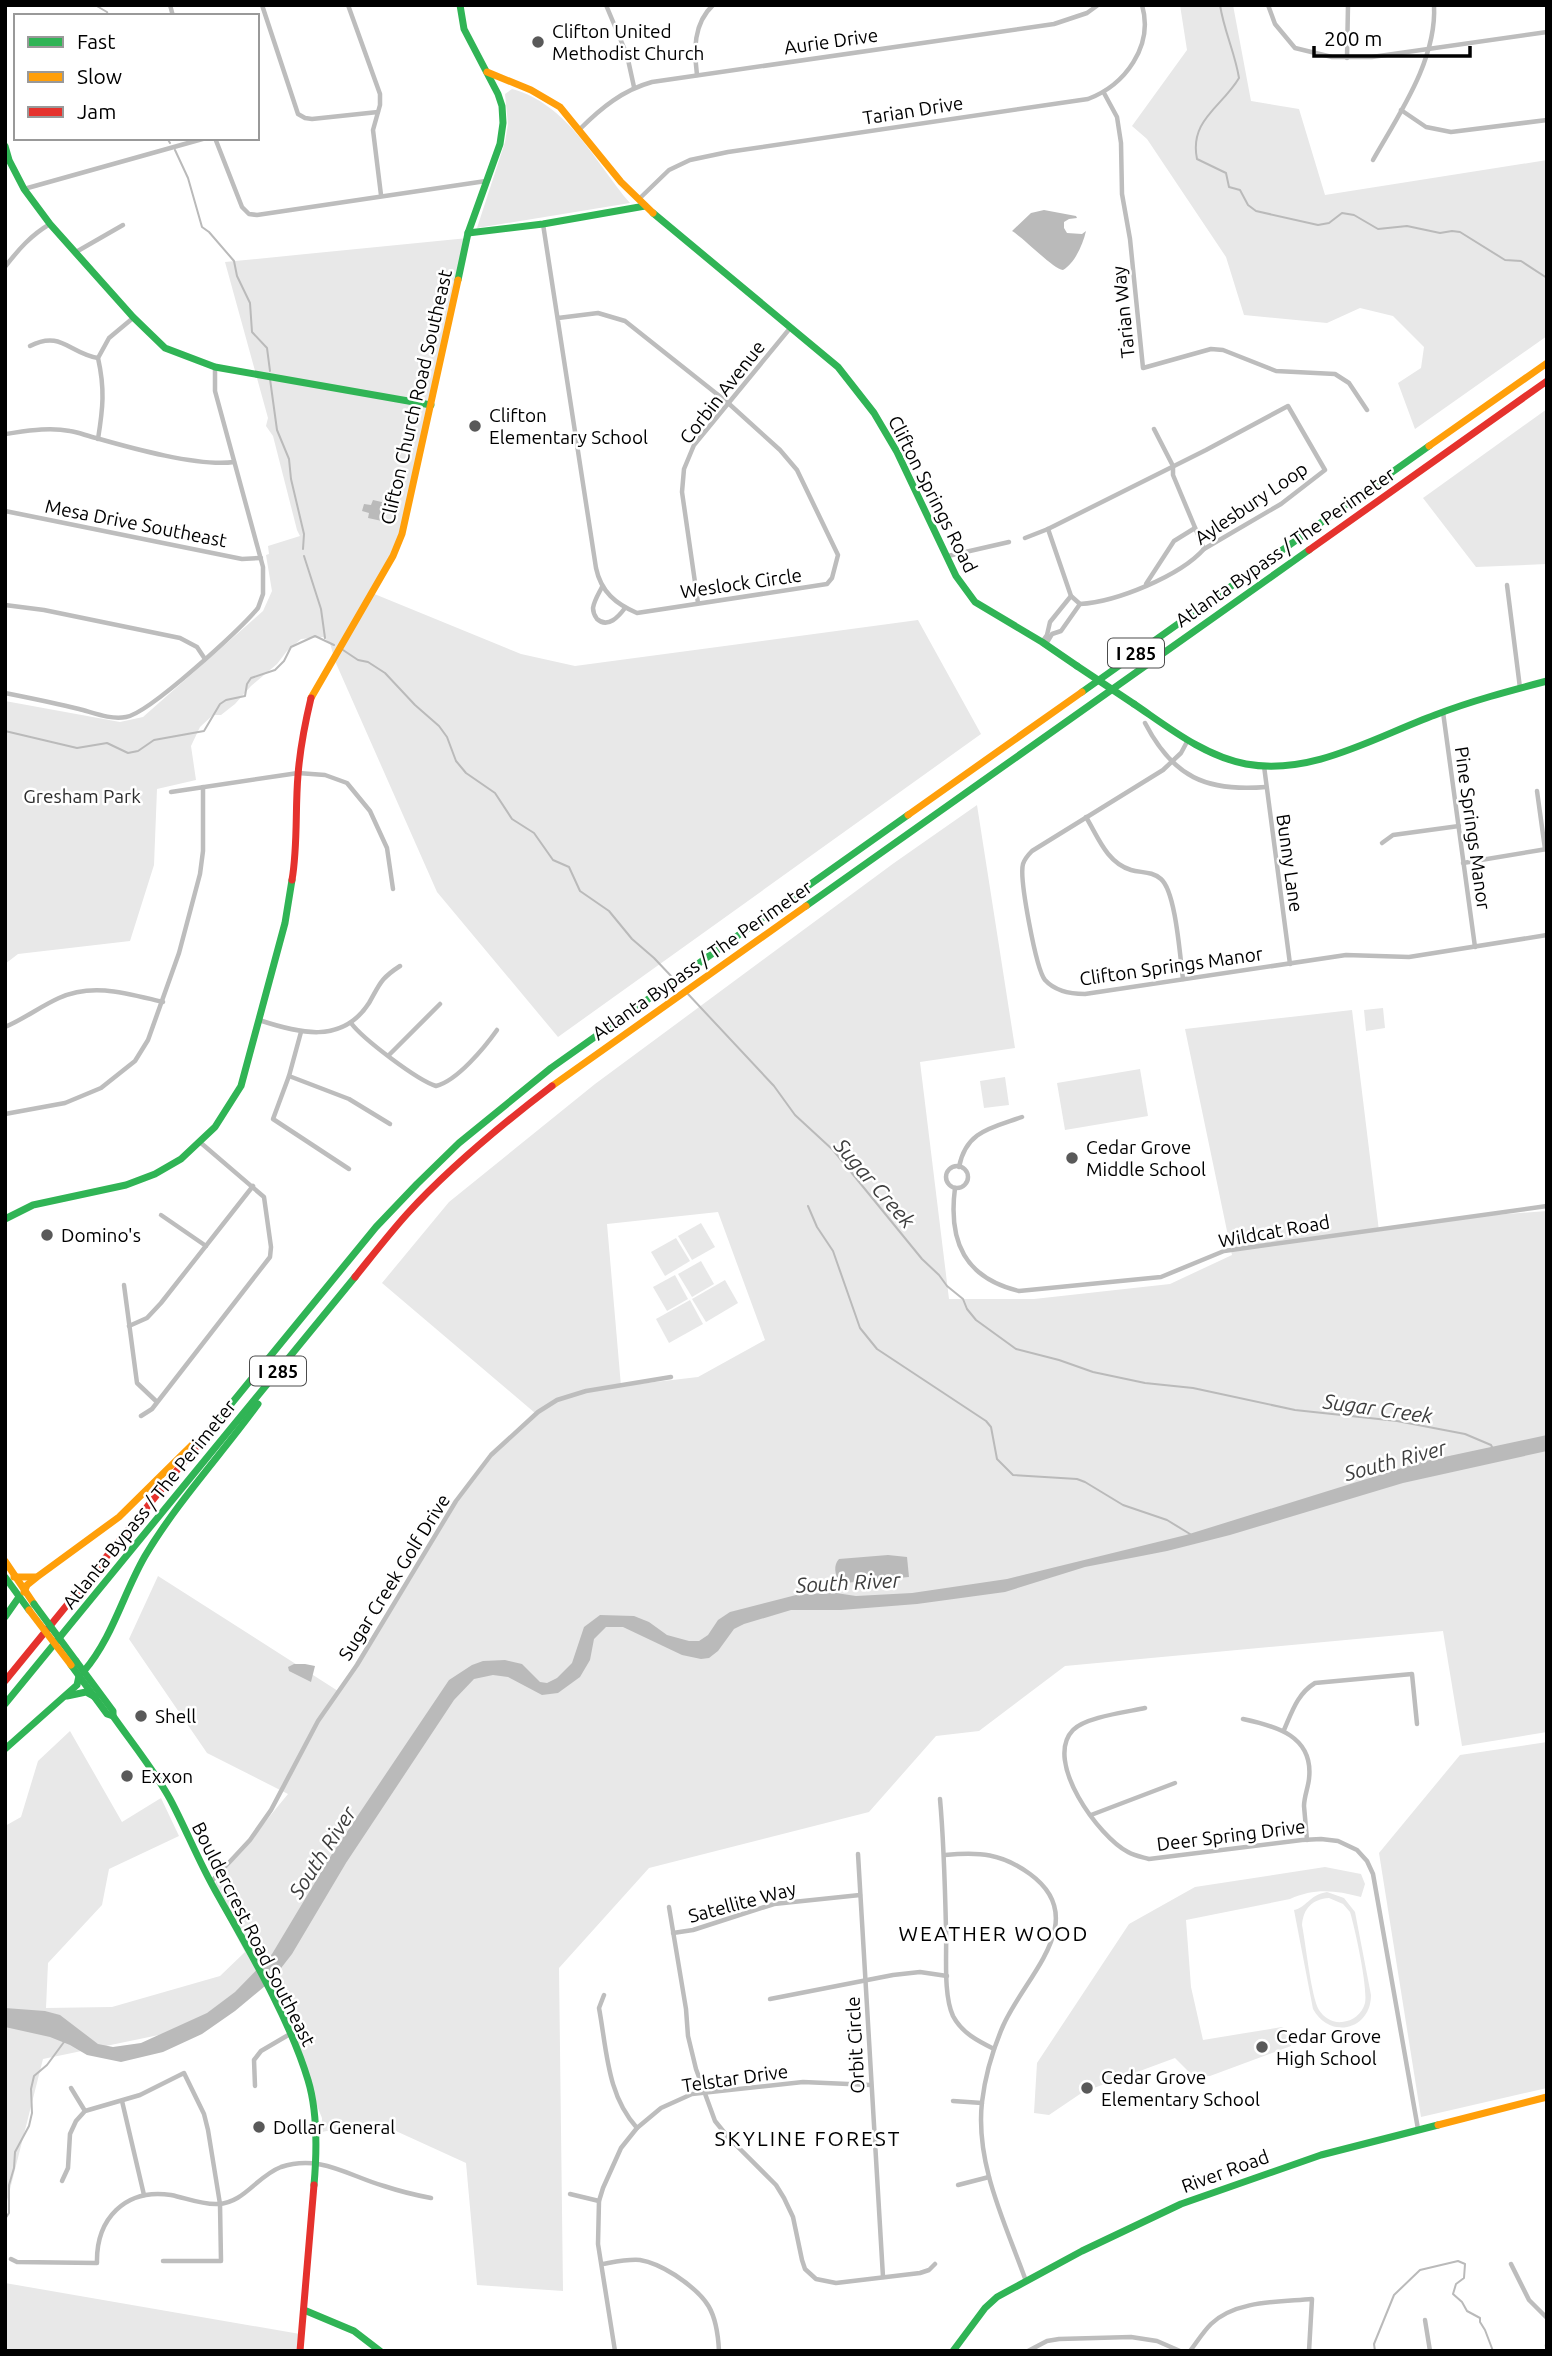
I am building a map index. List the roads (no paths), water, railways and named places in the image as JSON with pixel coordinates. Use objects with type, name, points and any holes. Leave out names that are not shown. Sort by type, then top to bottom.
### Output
[{"type":"main road","name":"Clifton Church Road Southeast","points":[[5,1219],[33,1205],[141,1181],[168,1167],[201,1142],[225,1114],[241,1086],[278,953],[291,892],[295,861],[298,773],[312,696],[393,556],[402,534],[468,233],[500,144],[502,106],[464,29],[460,5]]},
{"type":"main road","name":"Clifton Springs Road","points":[[487,72],[548,99],[568,114],[621,182],[642,203],[838,367],[874,413],[897,452],[956,576],[975,602],[1044,643],[1188,740],[1245,764],[1264,766],[1314,761],[1443,712],[1547,681]]},
{"type":"main road","points":[[6,150],[24,189],[50,224],[133,317],[165,348],[215,367],[431,405]]},
{"type":"main road","points":[[468,233],[543,225],[642,203]]},
{"type":"main road","name":"Atlanta Bypass / The Perimeter","points":[[5,1681],[369,1236],[414,1184],[496,1110],[1547,363]]},
{"type":"main road","name":"Atlanta Bypass / The Perimeter","points":[[5,1704],[399,1223],[443,1177],[498,1127],[736,955],[1547,381]]},
{"type":"main road","points":[[5,1749],[77,1685],[81,1674],[95,1658],[135,1574],[153,1543],[245,1422],[296,1349]]},
{"type":"main road","points":[[5,1617],[27,1585],[119,1517],[225,1411]]},
{"type":"main road","name":"Bouldercrest Road Southeast","points":[[5,1561],[8,1579],[74,1663],[107,1714],[113,1717],[169,1797],[211,1883],[248,1948],[290,2034],[308,2081],[314,2114],[316,2164],[300,2351]]},
{"type":"main road","points":[[8,1579],[37,1577]]},
{"type":"main road","name":"Bouldercrest Road Southeast","points":[[81,1674],[113,1711],[113,1717]]},
{"type":"main road","points":[[66,1696],[80,1692],[95,1697]]},
{"type":"main road","name":"River Road","points":[[953,2351],[985,2308],[998,2297],[1108,2238],[1181,2204],[1321,2155],[1547,2097]]},
{"type":"main road","points":[[304,2310],[354,2331],[380,2351]]},
{"type":"street","points":[[262,5],[298,114],[312,119],[378,112]]},
{"type":"street","points":[[348,5],[380,94],[373,131],[381,195]]},
{"type":"street","points":[[606,5],[627,55],[634,87]]},
{"type":"street","name":"Aurie Drive","points":[[580,129],[599,110],[634,87],[652,82],[1054,24],[1087,13],[1098,5]]},
{"type":"street","points":[[1104,93],[1126,71],[1144,44],[1146,30],[1142,5]]},
{"type":"street","points":[[1268,5],[1275,24],[1295,48],[1316,55],[1347,58],[1547,32]]},
{"type":"street","points":[[1347,58],[1348,5]]},
{"type":"street","points":[[1373,160],[1412,92],[1428,49],[1434,5]]},
{"type":"street","points":[[697,75],[694,51],[696,33],[710,6]]},
{"type":"street","name":"Tarian Drive","points":[[642,203],[669,170],[690,160],[728,152],[1088,99],[1104,93]]},
{"type":"street","name":"Tarian Way","points":[[1104,93],[1117,117],[1121,143],[1122,194],[1130,239],[1143,368],[1211,349],[1223,350],[1276,372],[1335,374],[1349,383],[1367,410]]},
{"type":"street","points":[[1401,110],[1426,127],[1451,132],[1547,120]]},
{"type":"street","points":[[24,189],[198,140]]},
{"type":"street","points":[[216,140],[242,207],[249,214],[486,181]]},
{"type":"street","points":[[5,267],[21,246],[37,231],[50,224]]},
{"type":"street","points":[[75,253],[123,225]]},
{"type":"street","points":[[543,225],[596,569],[603,587],[625,608]]},
{"type":"street","name":"Weslock Circle","points":[[558,318],[598,313],[625,321],[727,402],[780,450],[797,470],[838,555],[837,565],[827,584],[637,612],[625,608],[612,621],[607,622],[599,620],[593,613],[593,607],[603,587]]},
{"type":"street","points":[[98,439],[104,400],[103,376],[98,358],[108,338],[133,317]]},
{"type":"street","name":"Corbin Avenue","points":[[698,603],[682,492],[684,469],[694,444],[792,327]]},
{"type":"street","points":[[30,346],[43,340],[54,340],[87,356],[98,358]]},
{"type":"street","points":[[5,693],[94,714],[128,717],[150,705],[205,659],[258,608],[264,584],[261,558],[215,391],[215,367]]},
{"type":"street","name":"Aylesbury Loop","points":[[1025,538],[1048,529],[1288,406],[1325,470],[1281,504],[1168,575],[1107,601],[1080,604]]},
{"type":"street","points":[[5,434],[41,429],[71,430],[98,439],[191,460],[220,464],[234,462]]},
{"type":"street","points":[[1154,429],[1173,466],[1173,475],[1204,550]]},
{"type":"street","name":"Mesa Drive Southeast","points":[[5,511],[242,559],[261,558]]},
{"type":"street","points":[[1144,587],[1174,541],[1195,528]]},
{"type":"street","points":[[1044,643],[1052,634],[1060,631],[1080,604],[1071,596],[1048,529]]},
{"type":"street","points":[[948,556],[1009,542]]},
{"type":"street","points":[[1507,586],[1520,688]]},
{"type":"street","points":[[1044,643],[1050,622],[1071,596]]},
{"type":"street","points":[[5,605],[44,610],[180,638],[197,647],[205,659]]},
{"type":"street","points":[[1058,612],[1065,613],[1069,619]]},
{"type":"street","name":"Pine Springs Manor","points":[[1443,712],[1475,947]]},
{"type":"street","points":[[1145,723],[1160,751],[1171,763],[1202,780],[1220,786],[1245,789],[1266,787]]},
{"type":"street","name":"Clifton Springs Manor","points":[[1188,740],[1171,763],[1026,856],[1023,864],[1024,885],[1040,971],[1045,980],[1054,987],[1074,994],[1346,955],[1409,957],[1547,935]]},
{"type":"street","name":"Bunny Lane","points":[[1264,766],[1290,964]]},
{"type":"street","points":[[171,792],[298,773],[326,775],[347,783],[370,811],[390,854],[393,889]]},
{"type":"street","points":[[5,1114],[87,1095],[114,1079],[135,1061],[148,1040],[192,910],[200,874],[203,851],[203,787]]},
{"type":"street","points":[[1464,863],[1546,849],[1537,791]]},
{"type":"street","points":[[1086,817],[1113,860],[1127,869],[1153,874],[1167,886],[1172,899],[1183,979]]},
{"type":"street","points":[[1382,843],[1393,835],[1459,826]]},
{"type":"street","points":[[259,1020],[301,1032],[330,1031],[351,1023],[369,1003],[380,982],[400,966]]},
{"type":"street","points":[[5,1027],[61,997],[77,992],[115,991],[163,1002]]},
{"type":"street","points":[[389,1055],[440,1004]]},
{"type":"street","points":[[351,1023],[389,1055],[432,1085],[441,1085],[479,1053],[497,1030]]},
{"type":"street","points":[[301,1032],[273,1119],[349,1169]]},
{"type":"street","points":[[289,1076],[341,1095],[390,1124]]},
{"type":"street","points":[[959,1167],[961,1155],[969,1141],[981,1132],[1022,1117]]},
{"type":"street","points":[[141,1416],[157,1402],[268,1262],[271,1247],[264,1197],[201,1142]]},
{"type":"street","points":[[959,1167],[966,1171],[968,1178],[965,1185],[955,1188],[948,1185],[946,1175],[950,1169],[959,1167]]},
{"type":"street","points":[[129,1326],[147,1318],[161,1303],[253,1186]]},
{"type":"street","name":"Wildcat Road","points":[[955,1188],[953,1217],[958,1244],[969,1265],[982,1277],[1002,1287],[1019,1291],[1161,1277],[1224,1251],[1547,1206]]},
{"type":"street","points":[[160,1215],[206,1246]]},
{"type":"street","points":[[124,1284],[137,1383],[157,1402]]},
{"type":"street","name":"Sugar Creek Golf Drive","points":[[211,1883],[250,1840],[271,1810],[318,1721],[357,1665],[456,1501],[491,1455],[529,1419],[557,1400],[586,1391],[671,1377]]},
{"type":"street","points":[[1284,1731],[1296,1703],[1307,1688],[1315,1684],[1412,1675],[1417,1724]]},
{"type":"street","name":"Deer Spring Drive","points":[[1145,1707],[1081,1724],[1069,1735],[1064,1755],[1069,1780],[1090,1816],[1119,1846],[1129,1853],[1149,1859],[1307,1840],[1338,1841],[1357,1850],[1367,1861],[1373,1874],[1418,2129]]},
{"type":"street","points":[[1243,1719],[1271,1725],[1284,1731],[1302,1747],[1309,1766],[1304,1805],[1307,1840]]},
{"type":"street","points":[[1090,1816],[1175,1783]]},
{"type":"street","points":[[940,1799],[945,1855],[950,2009],[962,2029],[995,2049]]},
{"type":"street","points":[[945,1855],[977,1853],[1002,1857],[1014,1863],[1047,1890],[1056,1914],[1056,1931],[1004,2024],[982,2103],[983,2141],[989,2178],[1026,2281]]},
{"type":"street","name":"Orbit Circle","points":[[858,1854],[883,2277]]},
{"type":"street","name":"Satellite Way","points":[[673,1933],[693,1930],[774,1904],[860,1895]]},
{"type":"street","points":[[669,1908],[688,2036],[715,2121],[776,2185],[784,2198],[793,2217],[802,2260],[809,2274],[823,2281],[847,2283],[920,2273],[935,2264]]},
{"type":"street","points":[[770,1998],[920,1972],[947,1976]]},
{"type":"street","points":[[604,1995],[599,2008],[615,2094],[624,2114],[637,2128]]},
{"type":"street","points":[[255,2086],[254,2060],[261,2051],[290,2034]]},
{"type":"street","points":[[62,2181],[68,2168],[70,2134],[85,2110],[153,2090],[184,2073],[204,2115],[220,2204],[221,2261],[163,2261]]},
{"type":"street","name":"Telstar Drive","points":[[615,2351],[597,2222],[599,2201],[621,2148],[637,2128],[648,2117],[669,2104],[692,2094],[803,2082],[871,2085]]},
{"type":"street","points":[[71,2088],[85,2110]]},
{"type":"street","points":[[122,2101],[144,2195]]},
{"type":"street","points":[[953,2101],[982,2103]]},
{"type":"street","points":[[12,2259],[17,2262],[97,2263],[99,2239],[108,2219],[124,2204],[144,2195],[172,2195],[209,2204],[231,2202],[278,2168],[329,2165],[383,2186],[430,2198]]},
{"type":"street","points":[[958,2185],[989,2178]]},
{"type":"street","points":[[570,2194],[599,2201]]},
{"type":"street","points":[[602,2264],[638,2260],[652,2263],[689,2285],[709,2304],[714,2316],[719,2351]]},
{"type":"street","points":[[1511,2264],[1529,2300],[1547,2318]]},
{"type":"street","points":[[1190,2351],[1211,2324],[1230,2312],[1245,2307],[1312,2299],[1309,2351]]},
{"type":"street","points":[[1425,2320],[1430,2351]]},
{"type":"street","points":[[1028,2351],[1047,2341],[1059,2339],[1131,2337],[1157,2341],[1181,2351]]},
{"type":"water","points":[[1044,210],[1076,216],[1077,218],[1064,222],[1067,233],[1082,234],[1086,231],[1078,253],[1063,270],[1012,231],[1031,213]]},
{"type":"water","points":[[373,500],[386,503],[382,521],[368,518],[369,513],[362,511],[364,504],[371,505]]},
{"type":"water","name":"South River","points":[[1547,1435],[1547,1451],[1403,1483],[1230,1535],[1085,1567],[1005,1592],[917,1604],[841,1610],[791,1610],[734,1629],[718,1651],[709,1658],[682,1655],[623,1627],[606,1627],[594,1639],[590,1660],[580,1677],[558,1693],[542,1695],[508,1677],[493,1675],[474,1679],[454,1700],[346,1863],[292,1954],[271,1981],[202,2034],[163,2052],[121,2062],[87,2055],[50,2037],[5,2027],[5,2008],[45,2011],[60,2015],[98,2044],[113,2047],[141,2043],[207,2013],[235,1992],[272,1954],[332,1854],[449,1680],[483,1661],[505,1660],[522,1664],[540,1682],[547,1683],[557,1678],[572,1663],[584,1627],[600,1615],[634,1616],[649,1622],[667,1635],[699,1641],[708,1635],[718,1620],[730,1612],[800,1594],[836,1593],[856,1596],[912,1593],[1007,1579],[1186,1535],[1421,1462]]},
{"type":"water","points":[[888,1555],[907,1557],[909,1577],[845,1583],[839,1581],[835,1567],[839,1559]]},
{"type":"water","points":[[294,1664],[315,1666],[311,1682],[289,1671],[288,1667]]},
{"type":"waterway","points":[[95,5],[108,14]]},
{"type":"waterway","points":[[1220,5],[1239,78],[1202,124],[1196,146],[1197,159],[1226,173],[1229,187],[1240,190],[1248,205],[1256,211],[1318,225],[1329,223],[1342,213],[1354,215],[1378,229],[1407,226],[1440,233],[1460,232],[1505,260],[1521,261],[1547,278]]},
{"type":"waterway","points":[[175,150],[188,178],[202,227],[234,261],[237,276],[250,303],[252,332],[267,348],[270,371]]},
{"type":"waterway","points":[[270,379],[277,430],[289,459],[304,534],[303,549]]},
{"type":"waterway","points":[[304,556],[321,609],[325,638]]},
{"type":"waterway","name":"Sugar Creek","points":[[5,731],[77,748],[107,743],[128,753],[138,751],[154,740],[204,731],[220,704],[245,696],[251,678],[275,670],[284,661],[291,647],[315,636],[334,645]]},
{"type":"waterway","name":"Sugar Creek","points":[[343,650],[385,673],[439,726],[447,737],[456,761],[466,773],[495,793],[512,819],[534,833],[553,860],[569,867],[580,891],[609,911],[632,939],[672,977]]},
{"type":"waterway","name":"Sugar Creek","points":[[688,994],[774,1086],[795,1115],[833,1150],[922,1259],[963,1299],[976,1320],[1016,1349],[1093,1372],[1145,1383],[1193,1388],[1295,1410],[1397,1421],[1465,1434],[1492,1447]]},
{"type":"waterway","points":[[808,1206],[817,1227],[833,1251],[860,1328],[877,1349],[986,1421],[991,1427],[997,1459],[1013,1475],[1077,1479],[1123,1505],[1167,1520],[1190,1534]]},
{"type":"waterway","points":[[5,2219],[9,2213],[9,2185],[15,2152],[29,2126],[32,2113],[31,2089],[34,2076],[47,2065],[64,2042]]},
{"type":"waterway","points":[[1375,2351],[1374,2344],[1394,2295],[1420,2270],[1458,2261],[1465,2264],[1464,2278],[1456,2284],[1453,2294],[1467,2311],[1480,2318],[1493,2351]]},
{"type":"place","name":"Clifton United Methodist Church","points":[[538,42]]},
{"type":"place","name":"Clifton Elementary School","points":[[475,426]]},
{"type":"place","name":"Cedar Grove Middle School","points":[[1072,1158]]},
{"type":"place","name":"Domino's","points":[[47,1235]]},
{"type":"place","name":"Shell","points":[[141,1716]]},
{"type":"place","name":"Exxon","points":[[127,1776]]},
{"type":"place","name":"Cedar Grove High School","points":[[1262,2047]]},
{"type":"place","name":"Cedar Grove Elementary School","points":[[1087,2088]]},
{"type":"place","name":"Dollar General","points":[[259,2127]]},
{"type":"district","name":"WEATHER WOOD","points":[[994,1933]]},
{"type":"district","name":"SKYLINE FOREST","points":[[808,2138]]},
{"type":"park label","name":"Gresham Park","points":[[82,796]]}]
